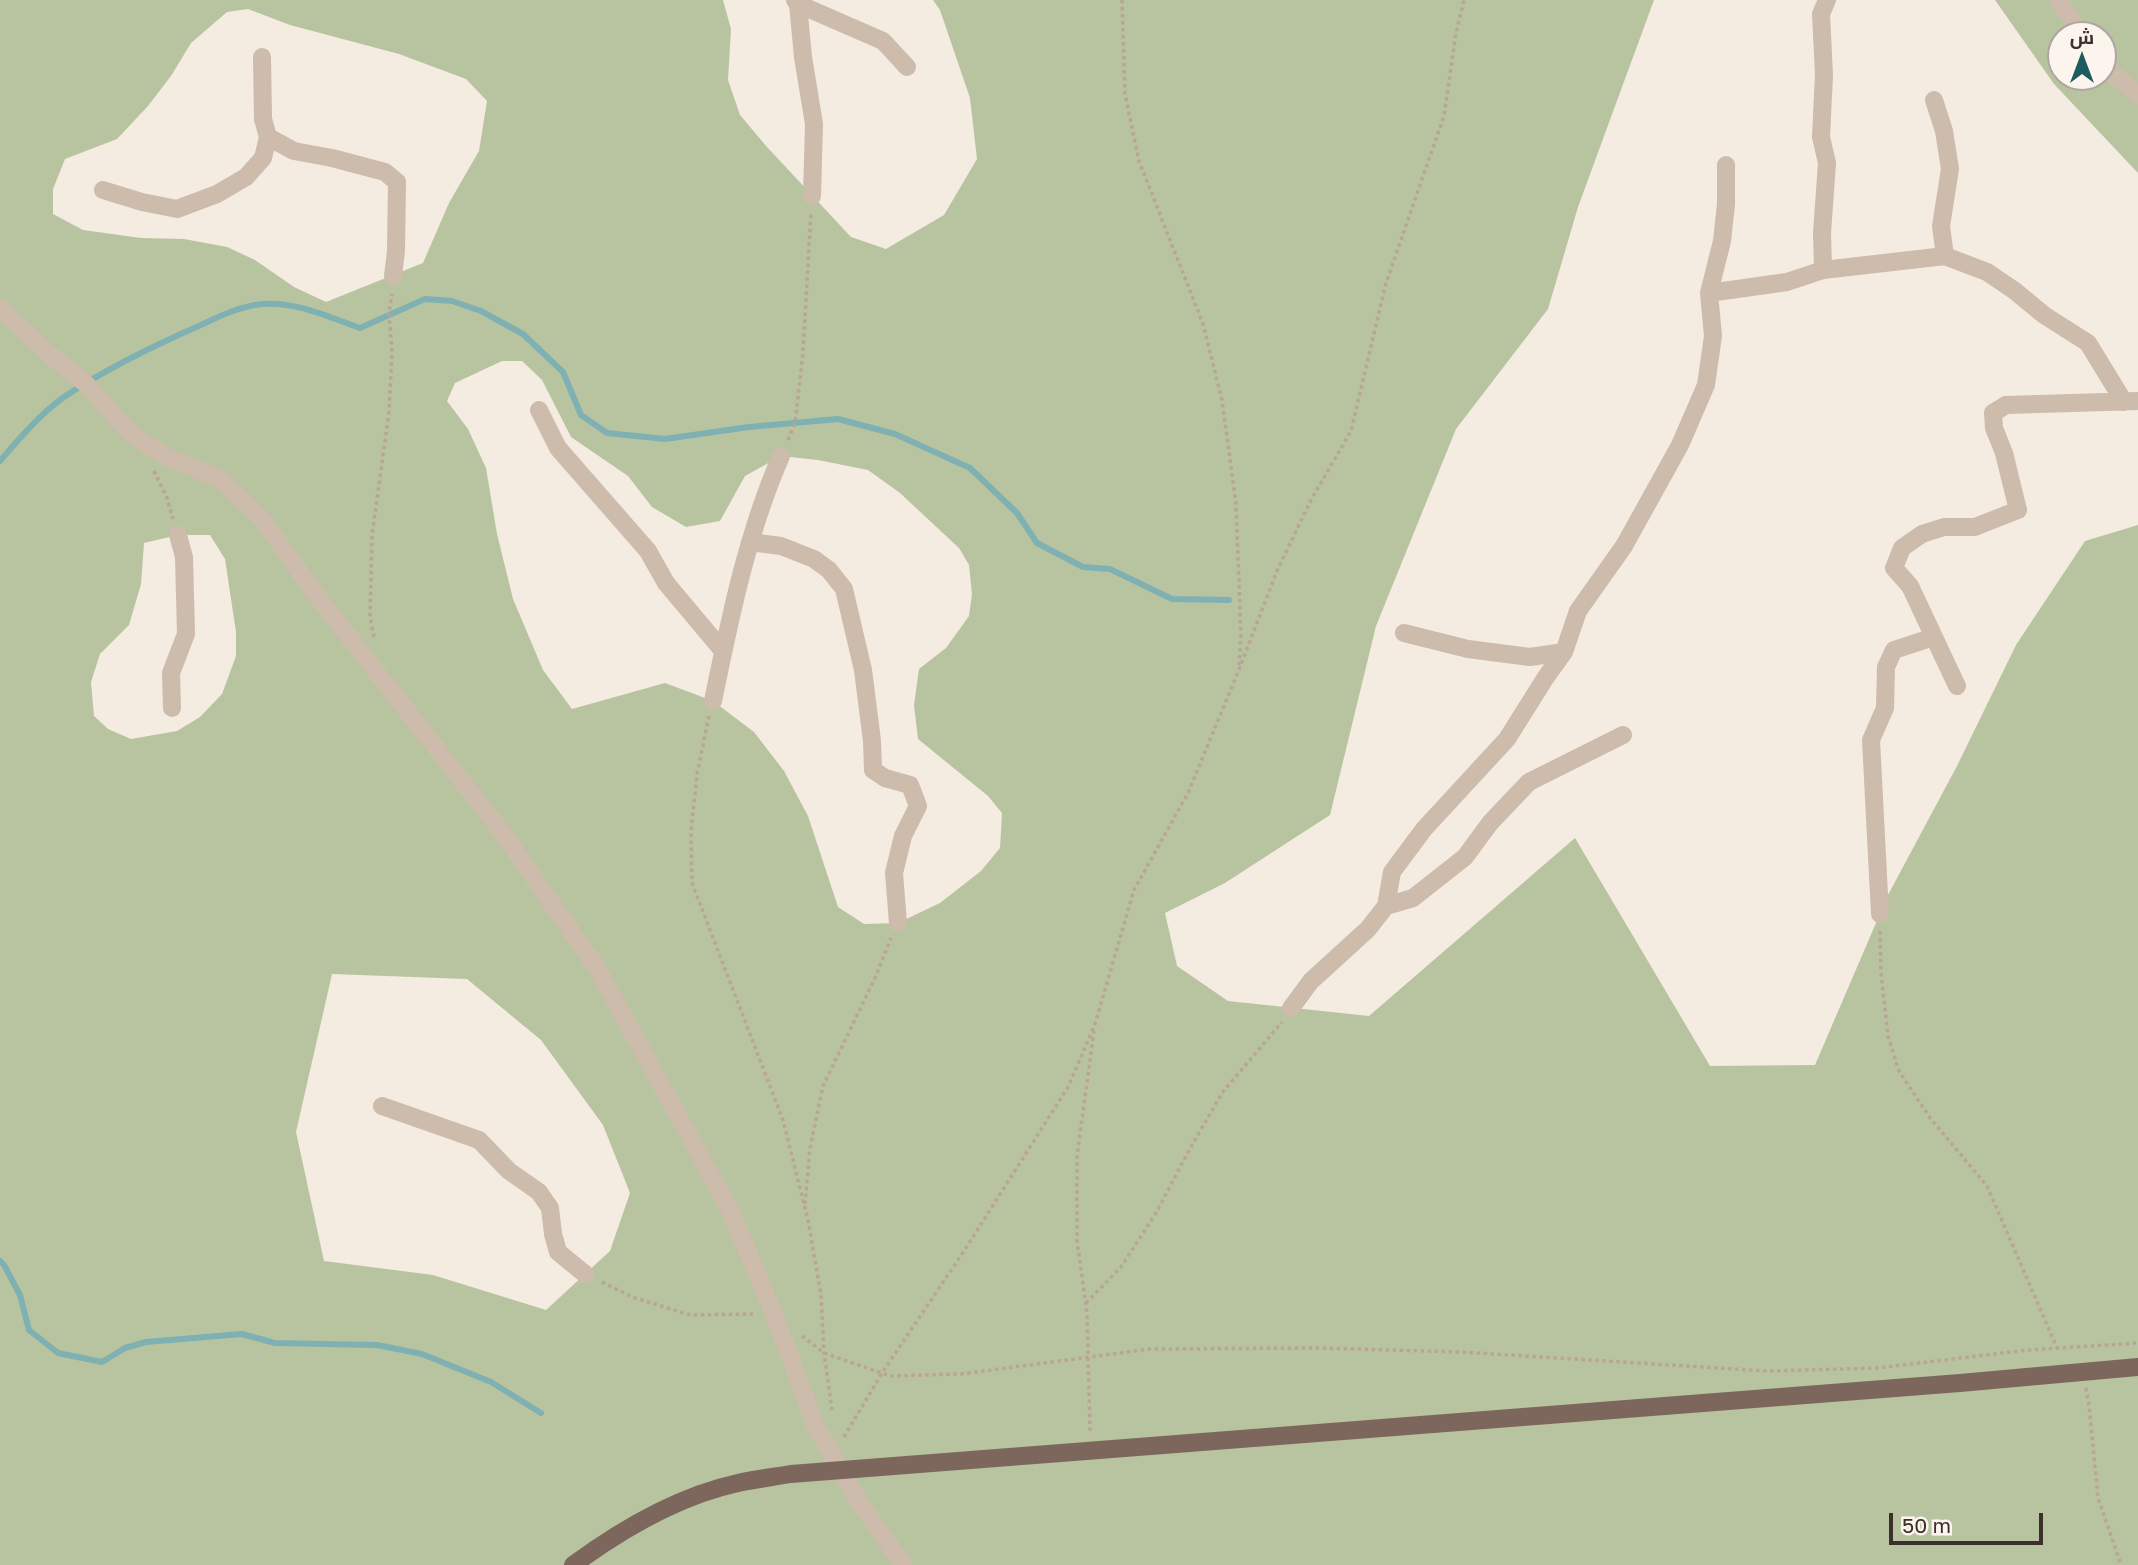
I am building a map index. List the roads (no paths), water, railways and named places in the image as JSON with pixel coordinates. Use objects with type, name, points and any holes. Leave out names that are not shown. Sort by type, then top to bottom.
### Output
[{"type":"main road","points":[[573,1565],[604,1542],[675,1504],[737,1483],[838,1464],[1091,1451],[2138,1367]]},
{"type":"street","points":[[1823,270],[1822,233],[1827,163],[1821,137],[1824,75],[1821,14],[1827,0]]},
{"type":"street","points":[[2058,0],[2072,21]]},
{"type":"street","points":[[797,2],[883,41],[907,67]]},
{"type":"street","points":[[797,2],[814,124],[811,196]]},
{"type":"street","points":[[103,190],[177,209],[217,194],[246,177],[263,158],[268,137],[263,119],[262,57]]},
{"type":"street","points":[[2117,77],[2138,96]]},
{"type":"street","points":[[1934,100],[1944,131],[1950,169],[1941,226],[1945,256]]},
{"type":"street","points":[[268,137],[294,151],[385,172],[397,182],[393,276]]},
{"type":"street","points":[[1291,1008],[1311,981],[1368,929],[1386,906],[1392,872],[1423,829],[1507,739],[1564,653],[1578,611],[1624,546],[1681,445],[1706,385],[1713,336],[1709,293],[1722,241],[1726,165]]},
{"type":"street","points":[[1709,293],[1787,282],[1823,270],[1945,256],[1987,272],[2044,316],[2088,343],[2131,402]]},
{"type":"street","points":[[0,308],[86,384],[131,434],[167,457],[220,478],[261,518],[318,597],[501,831],[597,968],[730,1210],[774,1314],[816,1427],[861,1505],[904,1565]]},
{"type":"street","points":[[1957,686],[1910,586],[1894,568],[1902,548],[1922,534],[1944,527],[1975,527],[2018,510],[2004,453],[1994,428],[1993,412],[2006,405],[2131,402]]},
{"type":"street","points":[[539,410],[558,449],[648,551],[666,583],[723,651]]},
{"type":"street","points":[[713,701],[730,615],[750,542],[781,456]]},
{"type":"street","points":[[172,708],[171,673],[186,634],[184,557],[178,535]]},
{"type":"street","points":[[750,542],[781,546],[814,559],[829,570],[844,589],[863,670],[873,770],[885,778],[910,785],[918,806],[903,836],[894,873],[898,923]]},
{"type":"street","points":[[1404,633],[1468,649],[1530,657],[1564,653]]},
{"type":"street","points":[[1880,914],[1871,740],[1885,708],[1886,667],[1894,650],[1934,637]]},
{"type":"street","points":[[1386,906],[1413,898],[1465,857],[1490,823],[1529,782],[1623,734]]},
{"type":"street","points":[[382,1106],[479,1140],[509,1171],[539,1192],[550,1208],[558,1252],[585,1274]]},
{"type":"waterway","points":[[0,461],[47,411],[80,386],[149,349],[231,312],[262,304],[287,305],[360,328],[425,299],[452,301],[481,311],[523,334],[563,372],[581,415],[607,433],[665,439],[749,427],[838,419],[895,434],[970,468],[1017,513],[1037,543],[1083,567],[1110,569],[1172,599],[1229,600]]},
{"type":"waterway","points":[[0,1261],[20,1295],[29,1330],[58,1353],[102,1362],[125,1348],[146,1342],[242,1334],[275,1343],[377,1345],[422,1354],[491,1382],[541,1413]]}]
